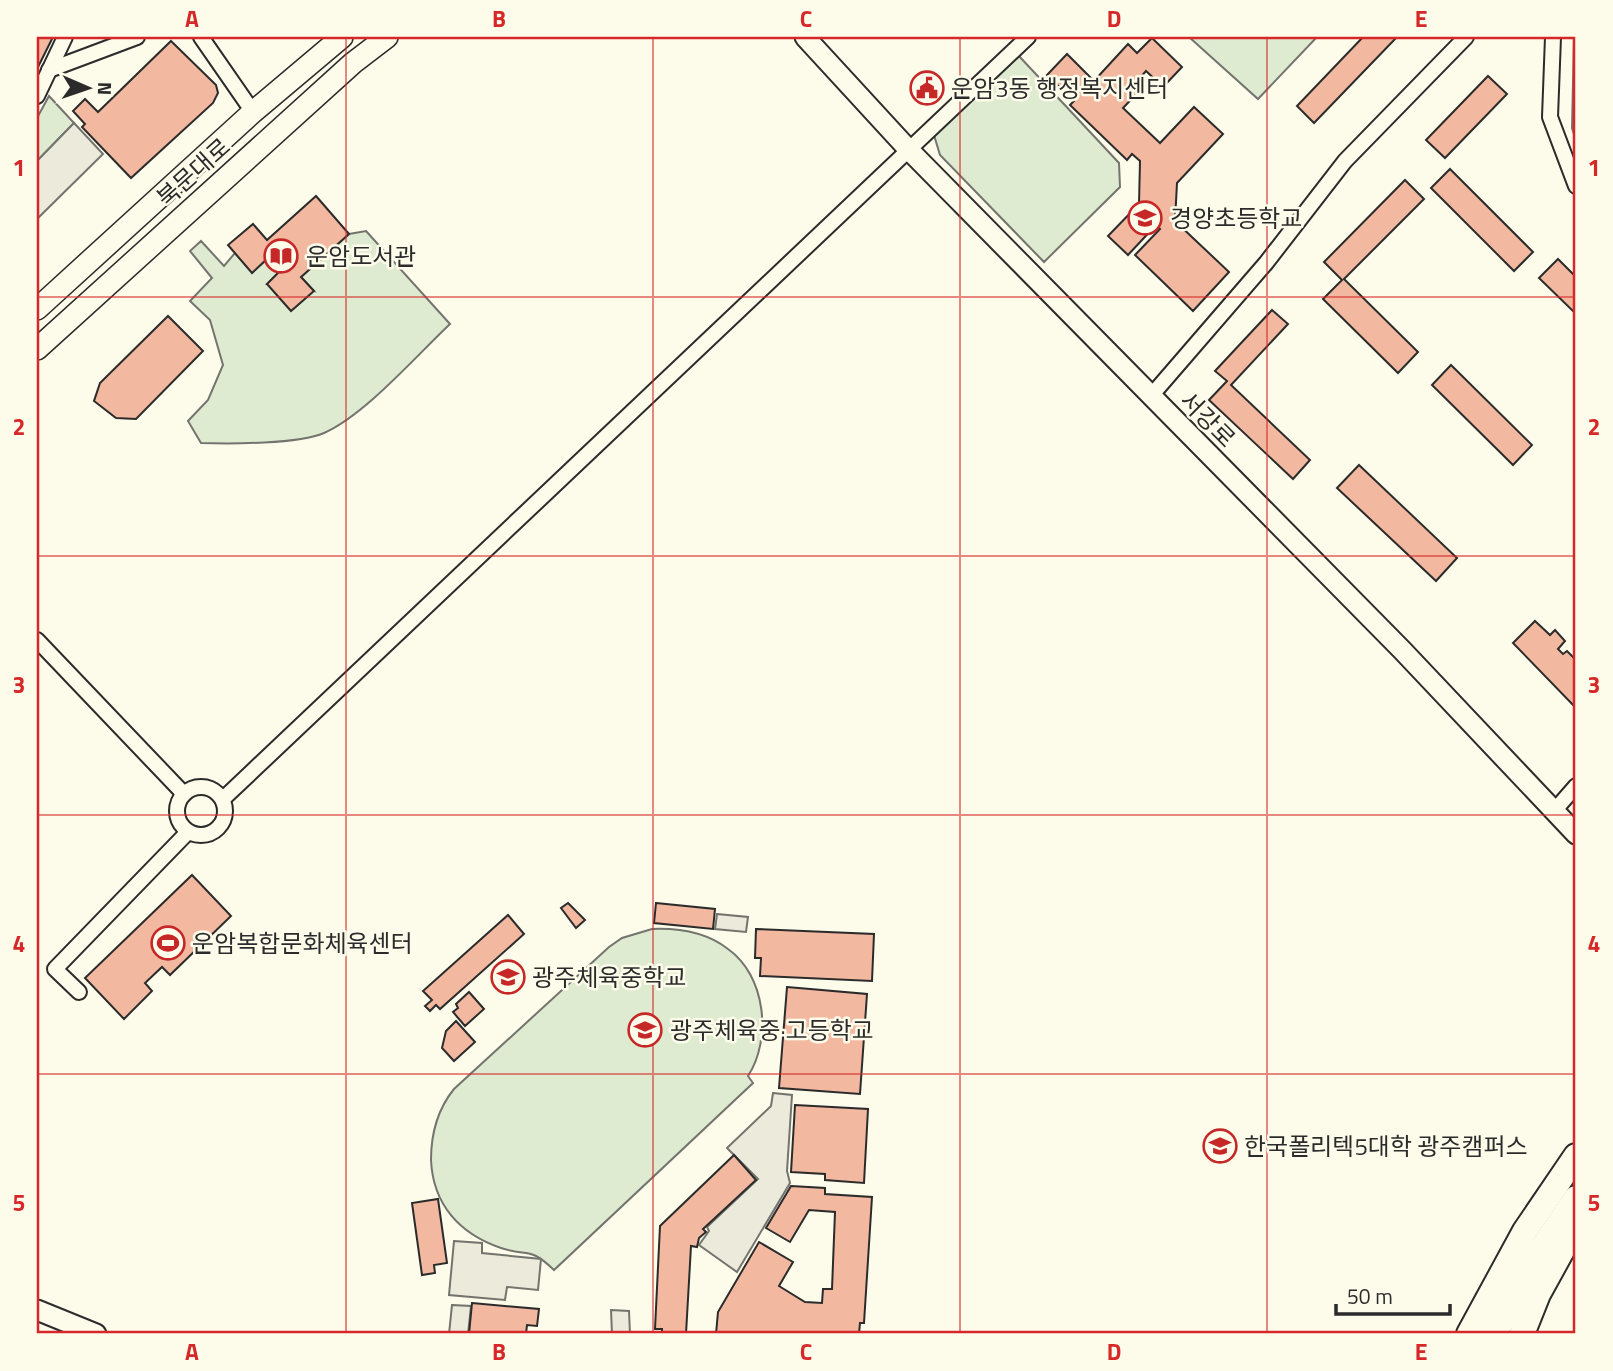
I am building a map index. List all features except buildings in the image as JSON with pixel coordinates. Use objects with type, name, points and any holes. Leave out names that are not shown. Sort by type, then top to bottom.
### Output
[{"type":"highway","points":[[1469,1334],[1525,1231],[1576,1156]]},
{"type":"highway","points":[[1495,1334],[1540,1251],[1576,1198]]},
{"type":"highway","points":[[1522,1334],[1538,1294],[1576,1225]]},
{"type":"main road","name":"북문대로","points":[[37,309],[253,111],[342,37]]},
{"type":"main road","name":"북문대로","points":[[37,349],[353,63],[387,37]]},
{"type":"main road","name":"서강로","points":[[805,37],[908,149],[1576,834]]},
{"type":"main road","points":[[37,1310],[96,1334]]},
{"type":"street","points":[[37,96],[65,37]]},
{"type":"street","points":[[49,70],[137,37]]},
{"type":"street","points":[[201,37],[253,111]]},
{"type":"street","points":[[223,799],[1028,37]]},
{"type":"street","points":[[1151,396],[1266,263],[1345,161],[1466,37]]},
{"type":"street","points":[[1553,37],[1550,117],[1576,186]]},
{"type":"street","points":[[37,640],[184,794]]},
{"type":"street","points":[[1555,810],[1576,786]]},
{"type":"street","points":[[202,787],[218,793],[223,799],[226,816],[217,831],[201,836],[188,832],[177,814],[177,806],[184,794],[202,787]]},
{"type":"street","points":[[79,992],[55,969],[188,832]]},
{"type":"green space","points":[[1189,37],[1317,37],[1258,99]]},
{"type":"green space","points":[[1576,37],[1576,141],[1572,128]]},
{"type":"green space","points":[[1018,55],[1119,163],[1120,187],[1044,262],[940,155],[934,135]]},
{"type":"green space","points":[[49,96],[74,123],[37,161],[37,118]]},
{"type":"green space","points":[[366,231],[450,324],[373,399],[324,433],[282,441],[201,443],[188,421],[208,400],[223,365],[210,320],[190,301],[212,278],[190,251],[201,241],[224,266],[235,253],[252,272],[267,259],[279,272],[267,284],[314,291],[301,277],[349,234]]},
{"type":"green space","points":[[652,929],[682,930],[719,943],[741,961],[751,975],[761,1009],[762,1027],[756,1061],[748,1076],[753,1083],[554,1270],[534,1255],[510,1251],[486,1242],[473,1235],[451,1216],[437,1191],[433,1176],[431,1150],[436,1123],[443,1105],[454,1089],[609,947],[622,938]]},
{"type":"shaded area","points":[[74,123],[103,154],[37,219],[37,161]]},
{"type":"shaded area","points":[[717,914],[748,917],[746,932],[715,929]]},
{"type":"shaded area","points":[[773,1093],[792,1095],[787,1171],[790,1183],[737,1272],[699,1245],[709,1231],[707,1227],[758,1179],[727,1148],[771,1106]]},
{"type":"shaded area","points":[[454,1241],[482,1243],[482,1253],[541,1259],[538,1290],[507,1287],[505,1300],[449,1295]]},
{"type":"shaded area","points":[[452,1305],[471,1306],[468,1334],[449,1334]]},
{"type":"shaded area","points":[[611,1310],[629,1311],[630,1334],[612,1334]]},
{"type":"place","name":"운암3동 행정복지센터","points":[[927,88]]},
{"type":"place","name":"경양초등학교","points":[[1145,218]]},
{"type":"place","name":"운암도서관","points":[[281,256]]},
{"type":"place","name":"운암복합문화체육센터","points":[[168,943]]},
{"type":"place","name":"광주체육중학교","points":[[508,977]]},
{"type":"place","name":"광주체육중·고등학교","points":[[645,1030]]},
{"type":"place","name":"한국폴리텍5대학 광주캠퍼스","points":[[1220,1146]]}]
